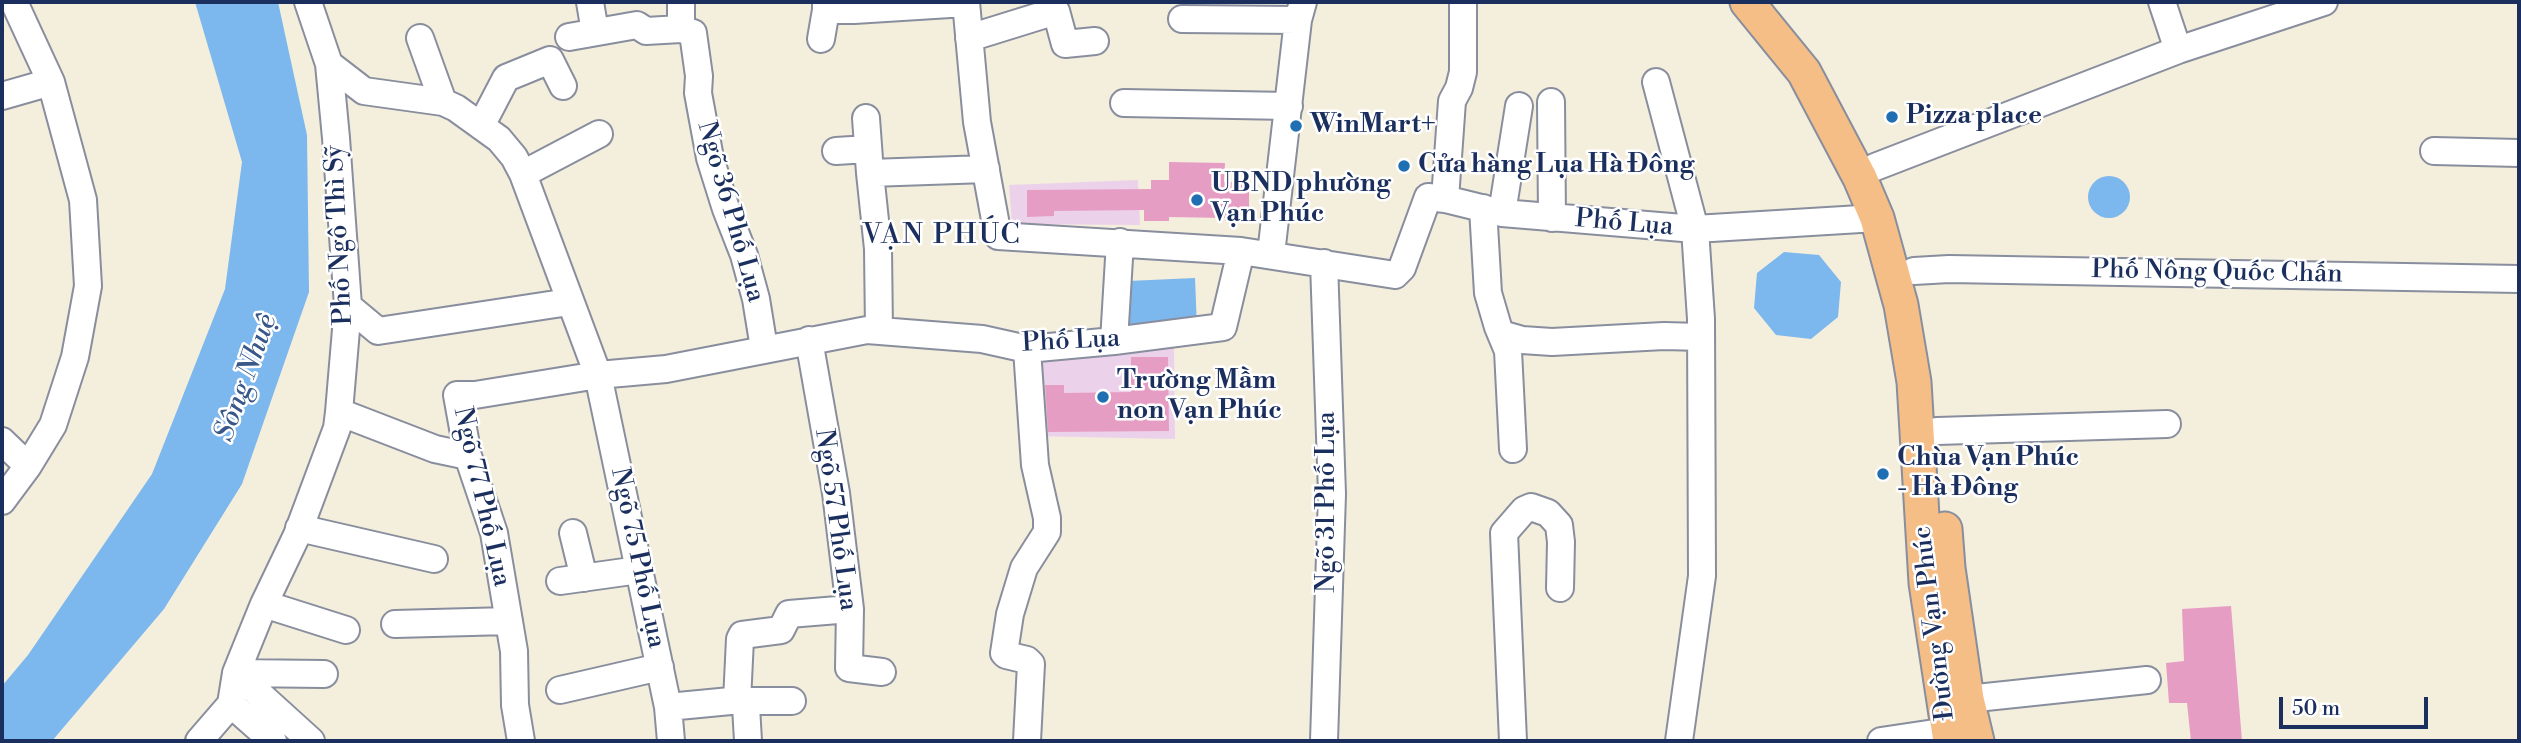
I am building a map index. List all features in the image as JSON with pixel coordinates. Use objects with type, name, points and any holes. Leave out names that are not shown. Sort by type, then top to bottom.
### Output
[{"type":"main road","name":"Đường Vạn Phúc","points":[[1747,2],[1804,72],[1860,178],[1877,218],[1901,305],[1914,382],[1927,432],[1967,699],[1958,738]]},
{"type":"main road","name":"Đường Vạn Phúc","points":[[1774,2],[1813,52],[1846,107],[1895,209],[1914,271],[1933,370],[1927,432],[1926,583],[1958,738]]},
{"type":"street","points":[[2,501],[53,425],[75,357],[88,286],[83,200],[51,82],[14,2]]},
{"type":"street","name":"Phố Ngô Thì Sỹ","points":[[231,704],[236,673],[299,528],[337,428],[339,412],[348,306],[329,64],[309,2]]},
{"type":"street","points":[[590,2],[595,32]]},
{"type":"street","name":"Ngõ 36 Phố Lụa","points":[[681,2],[681,29],[693,33],[699,76],[698,93],[710,158],[744,255],[756,299],[764,348]]},
{"type":"street","points":[[821,39],[826,6],[854,10],[966,2],[977,122],[998,236],[1241,251],[1398,274],[1426,200],[1430,197],[1445,199],[1452,101],[1459,89],[1463,72],[1463,2]]},
{"type":"street","points":[[2162,2],[2178,50]]},
{"type":"street","points":[[1875,167],[2178,50],[2324,2]]},
{"type":"street","points":[[969,37],[1056,11],[1065,44],[1094,41]]},
{"type":"street","points":[[1182,19],[1300,11],[1271,254]]},
{"type":"street","points":[[569,37],[637,25],[646,31],[681,29]]},
{"type":"street","points":[[419,38],[443,102]]},
{"type":"street","points":[[481,126],[506,78],[550,60],[563,86]]},
{"type":"street","points":[[329,64],[364,91],[443,102],[456,108],[506,147],[523,174],[598,376]]},
{"type":"street","points":[[2,96],[51,82]]},
{"type":"street","points":[[1656,82],[1695,229],[1701,337],[1702,576],[1679,741]]},
{"type":"street","points":[[1551,102],[1552,218]]},
{"type":"street","points":[[1124,103],[1289,106]]},
{"type":"street","points":[[1513,449],[1508,351],[1488,292],[1493,211],[1520,106]]},
{"type":"street","points":[[866,118],[878,249],[879,331]]},
{"type":"street","points":[[523,174],[599,134]]},
{"type":"street","points":[[2434,150],[2519,153]]},
{"type":"street","points":[[836,151],[869,161],[986,169]]},
{"type":"street","name":"Phố Lụa","points":[[1445,199],[1493,211],[1695,229],[1877,218]]},
{"type":"street","points":[[1114,341],[1120,242]]},
{"type":"street","name":"Phố Lụa","points":[[598,376],[666,369],[867,330],[982,339],[1027,349],[1223,327],[1241,251]]},
{"type":"street","name":"Ngõ 31 Phố Lụa","points":[[1324,263],[1332,494],[1324,741]]},
{"type":"street","name":"Phố Nông Quốc Chấn","points":[[1914,271],[1976,269],[2519,279]]},
{"type":"street","points":[[348,306],[378,331],[569,302]]},
{"type":"street","points":[[1501,334],[1522,340],[1552,342],[1701,337]]},
{"type":"street","name":"Ngõ 57 Phố Lụa","points":[[809,340],[836,493],[850,609],[849,668],[882,672]]},
{"type":"street","points":[[1027,349],[1034,465],[1047,518],[1047,532],[1024,568],[1010,614],[1004,653],[1027,660],[1031,664],[1027,741]]},
{"type":"street","name":"Ngõ 77 Phố Lụa","points":[[521,741],[515,705],[514,651],[494,533],[468,456],[457,395],[475,395],[598,376]]},
{"type":"street","name":"Ngõ 75 Phố Lụa","points":[[598,376],[660,667],[671,741]]},
{"type":"street","points":[[339,412],[435,449],[468,456]]},
{"type":"street","points":[[1927,432],[2166,424]]},
{"type":"street","points":[[2,441],[28,466]]},
{"type":"street","points":[[1513,741],[1504,533],[1524,510],[1531,507],[1548,513],[1559,525],[1562,542],[1560,588]]},
{"type":"street","points":[[299,528],[435,559]]},
{"type":"street","points":[[573,533],[572,580],[639,570]]},
{"type":"street","points":[[264,604],[346,630]]},
{"type":"street","points":[[748,741],[747,708],[740,701],[739,651],[742,635],[781,629],[789,614],[850,609]]},
{"type":"street","points":[[395,624],[509,621]]},
{"type":"street","points":[[560,690],[660,667]]},
{"type":"street","points":[[236,673],[324,674]]},
{"type":"street","points":[[236,673],[311,741]]},
{"type":"street","points":[[1967,699],[2147,680]]},
{"type":"street","points":[[668,707],[740,701],[792,701]]},
{"type":"street","points":[[199,741],[231,704],[273,741]]},
{"type":"street","points":[[1881,741],[1958,738]]},
{"type":"shaded area","points":[[1138,180],[1140,225],[1012,224],[1009,185]]},
{"type":"shaded area","name":"Trường Mầm non Vạn Phúc","points":[[1174,348],[1175,439],[1032,436],[1031,357]]},
{"type":"water","name":"Sông Nhuệ","points":[[195,2],[278,2],[307,135],[309,292],[242,484],[164,609],[52,741],[2,741],[2,686],[28,655],[152,474],[225,289],[242,162]]},
{"type":"water","points":[[2109,176],[2124,182],[2130,197],[2124,212],[2109,218],[2094,212],[2088,197],[2094,182]]},
{"type":"water","points":[[1784,252],[1819,255],[1841,282],[1838,317],[1811,339],[1776,335],[1754,308],[1757,273]]},
{"type":"water","points":[[1195,278],[1197,328],[1130,331],[1128,281]]},
{"type":"building","name":"UBND phường Vạn Phúc","points":[[1169,162],[1225,163],[1224,182],[1242,182],[1242,192],[1249,192],[1249,222],[1225,221],[1225,218],[1169,217],[1169,221],[1144,221],[1144,210],[1054,211],[1054,216],[1027,217],[1027,190],[1151,189],[1151,180],[1169,180]]},
{"type":"building","points":[[1131,357],[1168,357],[1169,431],[1048,432],[1045,385],[1064,385],[1064,393],[1131,392]]},
{"type":"building","points":[[2231,606],[2242,741],[2191,741],[2187,703],[2169,703],[2166,663],[2184,661],[2182,609]]},
{"type":"place","name":"Pizza place","points":[[1892,117]]},
{"type":"place","name":"WinMart+","points":[[1296,126]]},
{"type":"place","name":"Cửa hàng Lụa Hà Đông","points":[[1404,166]]},
{"type":"place","name":"UBND phường Vạn Phúc","points":[[1197,200]]},
{"type":"place","name":"Trường Mầm non Vạn Phúc","points":[[1103,397]]},
{"type":"place","name":"Chùa Vạn Phúc - Hà Đông","points":[[1883,474]]},
{"type":"district","name":"VẠN PHÚC","points":[[942,236]]}]
